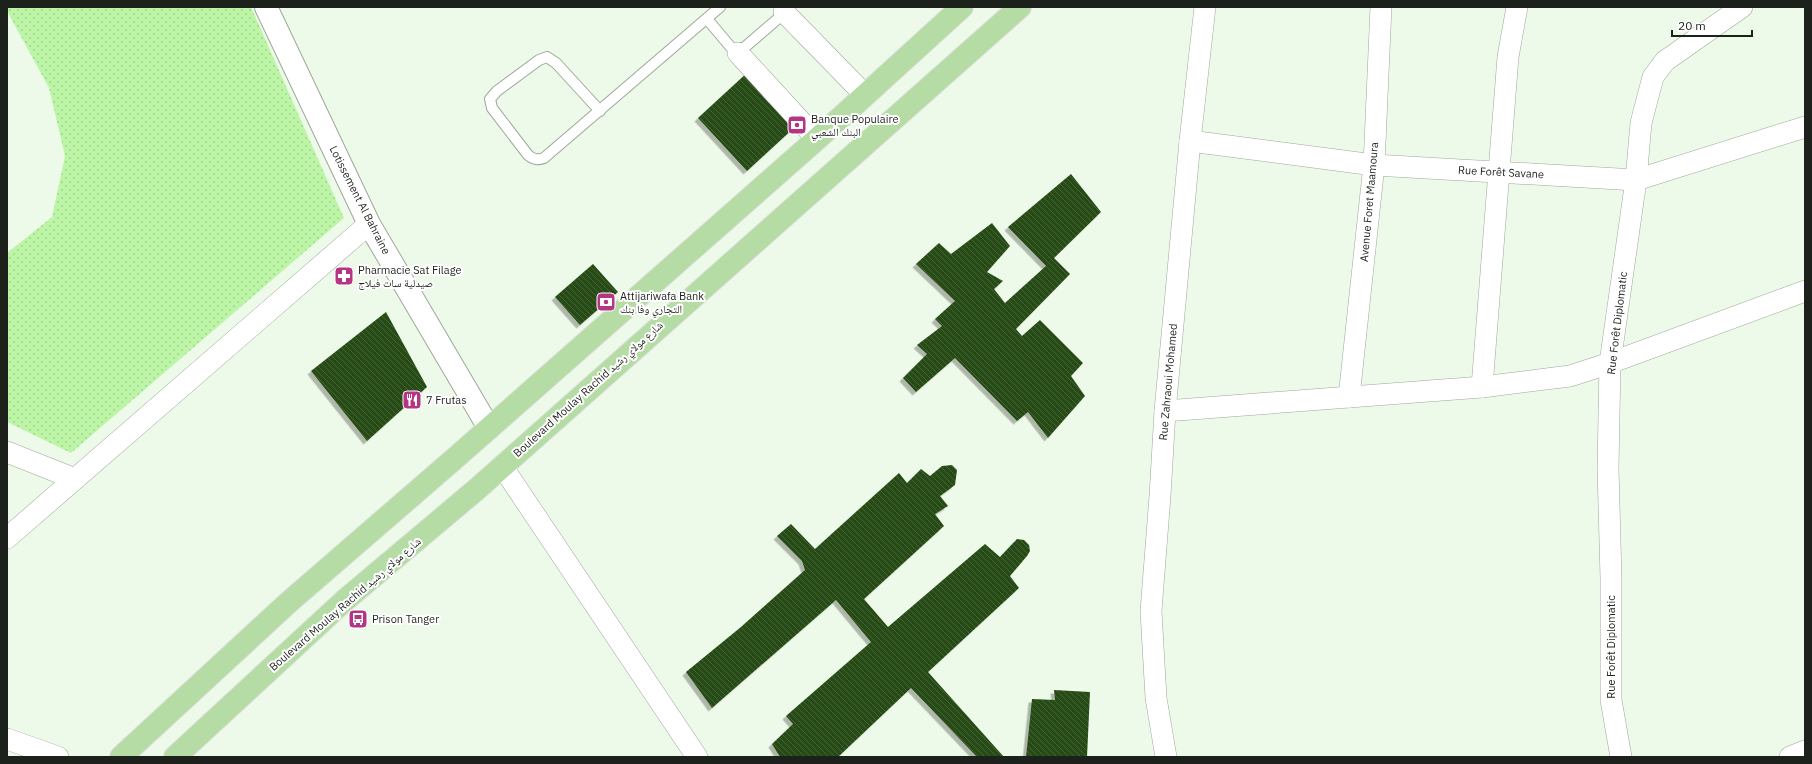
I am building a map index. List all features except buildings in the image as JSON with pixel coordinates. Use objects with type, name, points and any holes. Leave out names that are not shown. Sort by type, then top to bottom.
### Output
[{"type":"main road","points":[[121,757],[289,602],[817,139],[962,7]]},
{"type":"main road","name":"Boulevard Moulay Rachid شارع مولاي رشيد","points":[[175,757],[344,601],[477,489],[1020,7]]},
{"type":"street","name":"Lotissement Al Bahraine","points":[[266,7],[370,224],[489,428]]},
{"type":"street","name":"Rue Zahraoui Mohamed","points":[[1166,757],[1156,698],[1150,611],[1165,410],[1190,141],[1205,7]]},
{"type":"street","name":"Avenue Foret Maamoura","points":[[1349,397],[1374,165],[1381,7]]},
{"type":"street","points":[[1482,387],[1508,56],[1516,7]]},
{"type":"street","name":"Rue Forêt Diplomatic","points":[[1621,757],[1611,700],[1611,578],[1608,468],[1610,363],[1636,180],[1641,123],[1653,78],[1665,60],[1742,7]]},
{"type":"street","points":[[781,10],[865,95]]},
{"type":"street","points":[[738,53],[817,139]]},
{"type":"street","name":"Rue Forêt Savane","points":[[1190,141],[1374,165],[1636,180],[1805,127]]},
{"type":"street","points":[[7,538],[370,224]]},
{"type":"street","points":[[1165,410],[1482,387],[1570,376],[1610,363],[1805,291]]},
{"type":"street","points":[[7,452],[75,479]]},
{"type":"street","points":[[502,466],[697,757]]},
{"type":"street","points":[[7,738],[58,757]]},
{"type":"street","points":[[1790,757],[1805,751]]},
{"type":"lane","points":[[600,111],[556,63],[547,57],[533,64],[497,91],[490,99],[492,108],[528,155],[532,158],[544,158],[600,111],[720,7]]},
{"type":"lane","points":[[707,19],[734,51],[738,53],[781,10]]},
{"type":"green space","points":[[7,7],[251,7],[344,218],[71,453],[7,422],[7,253],[52,217],[65,156],[49,88],[7,11]]},
{"type":"place","name":"Banque Populaire البنك الشعبي","points":[[797,125]]},
{"type":"place","name":"Pharmacie Sat Filage صيدلية سات فيلاج","points":[[344,276]]},
{"type":"place","name":"Attijariwafa Bank التجاري وفا بنك","points":[[606,302]]},
{"type":"place","name":"7 Frutas","points":[[412,400]]},
{"type":"place","name":"Prison Tanger","points":[[358,619]]}]
